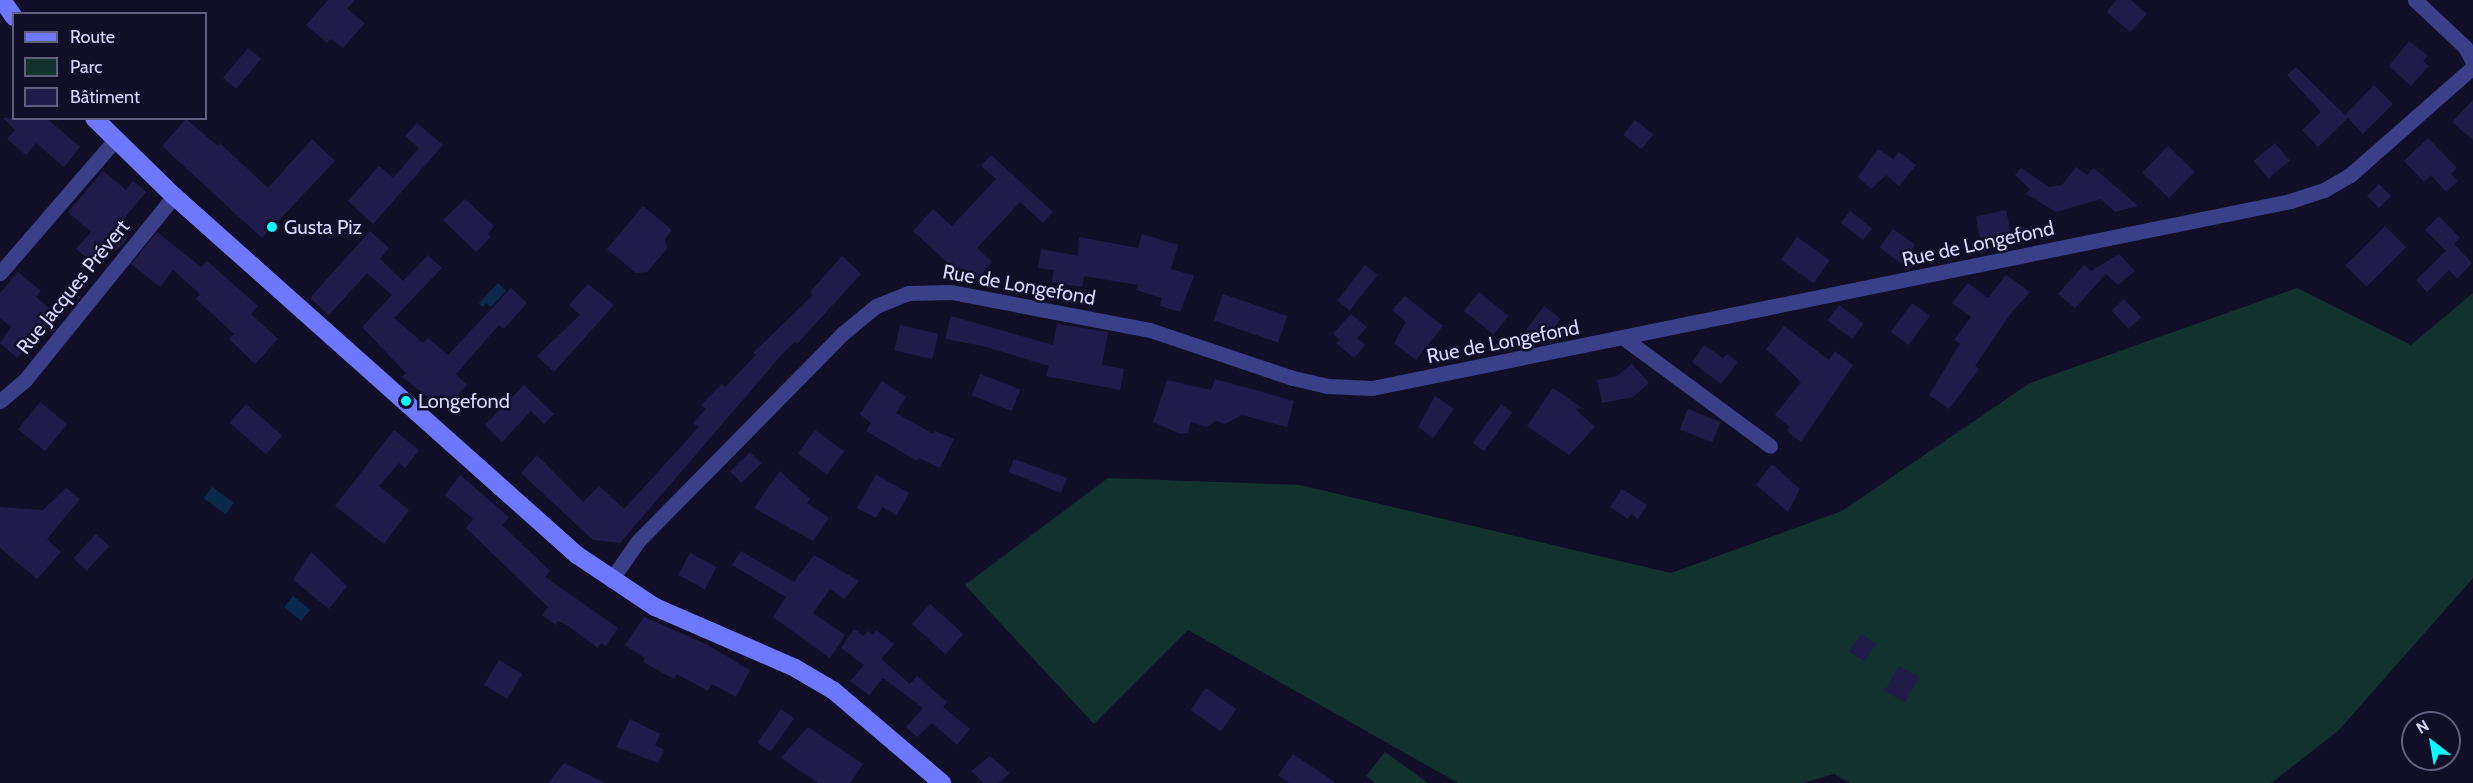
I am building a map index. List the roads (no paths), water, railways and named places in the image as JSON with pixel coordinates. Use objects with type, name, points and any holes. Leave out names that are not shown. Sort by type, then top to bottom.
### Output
[{"type":"main road","points":[[2,0],[12,14]]},
{"type":"main road","points":[[96,120],[114,141],[174,196],[577,555],[611,580],[655,607],[795,668],[834,691],[942,783]]},
{"type":"street","points":[[2415,0],[2465,47],[2473,62]]},
{"type":"street","name":"Rue de Longefond","points":[[611,580],[638,541],[842,334],[876,306],[909,293],[951,292],[1150,330],[1293,378],[1327,386],[1372,388],[1624,339],[2290,201],[2324,190],[2350,175],[2473,67]]},
{"type":"street","points":[[0,273],[114,141]]},
{"type":"street","name":"Rue Jacques Prévert","points":[[0,401],[25,380],[174,196]]},
{"type":"street","points":[[1624,339],[1770,446]]},
{"type":"water","points":[[498,283],[506,291],[491,307],[486,303],[482,307],[479,303]]},
{"type":"water","points":[[212,487],[234,503],[226,514],[204,498]]},
{"type":"water","points":[[293,596],[310,610],[301,621],[284,607]]},
{"type":"place","name":"Gusta Piz","points":[[272,227]]},
{"type":"place","name":"Longefond","points":[[406,401]]}]
